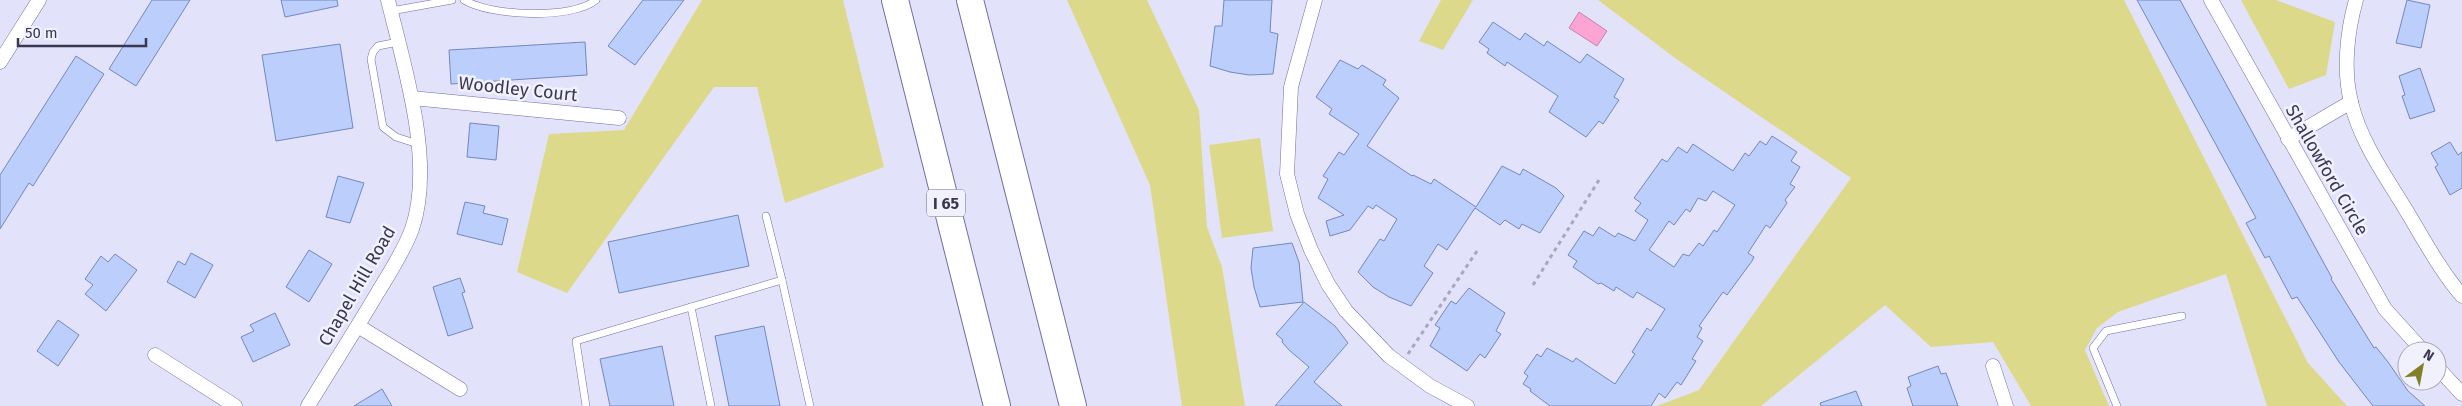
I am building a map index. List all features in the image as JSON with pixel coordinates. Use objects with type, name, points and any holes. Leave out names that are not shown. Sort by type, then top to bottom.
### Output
[{"type":"highway","name":"I 65","points":[[895,0],[997,406]]},
{"type":"highway","points":[[970,0],[1073,406]]},
{"type":"street","points":[[0,62],[40,0]]},
{"type":"street","points":[[1314,0],[1291,87],[1287,174],[1297,214],[1311,250],[1328,284],[1346,311],[1389,356],[1430,386],[1467,406]]},
{"type":"street","name":"Shallowford Circle","points":[[2211,0],[2288,140],[2385,309],[2414,341]]},
{"type":"street","points":[[2356,0],[2352,15],[2348,52],[2351,102],[2359,126],[2378,164],[2442,270],[2462,296]]},
{"type":"street","name":"Chapel Hill Road","points":[[308,406],[396,262],[412,228],[420,188],[418,144],[412,98],[390,6]]},
{"type":"street","name":"Woodley Court","points":[[412,98],[619,118]]},
{"type":"street","points":[[2288,140],[2351,102]]},
{"type":"street","points":[[358,326],[460,389]]},
{"type":"street","points":[[155,355],[235,406]]},
{"type":"street","points":[[1993,366],[2006,406]]},
{"type":"street","points":[[2447,378],[2462,394]]},
{"type":"lane","points":[[390,6],[452,0]]},
{"type":"lane","points":[[464,0],[476,7],[554,14],[576,11],[596,0]]},
{"type":"lane","points":[[398,42],[378,46],[373,52],[372,59],[383,127],[396,137],[418,144]]},
{"type":"lane","points":[[766,216],[810,406]]},
{"type":"lane","points":[[586,406],[576,341],[782,280]]},
{"type":"lane","points":[[691,306],[712,406]]},
{"type":"lane","points":[[2117,406],[2093,348],[2106,331],[2182,316]]},
{"type":"path","points":[[1533,284],[1599,180]]},
{"type":"path","points":[[1401,365],[1479,248]]},
{"type":"shaded area","points":[[702,0],[843,0],[884,167],[785,203],[757,87],[714,87],[567,293],[517,272],[549,134],[624,130]]},
{"type":"shaded area","points":[[1067,0],[1147,0],[1199,110],[1207,227],[1222,267],[1245,406],[1182,406],[1150,185]]},
{"type":"shaded area","points":[[1441,0],[1473,0],[1443,50],[1419,41]]},
{"type":"shaded area","points":[[1598,0],[2124,0],[2308,363],[2347,406],[2267,406],[2226,274],[2118,312],[2097,328],[2085,350],[2109,406],[2031,406],[1993,342],[1931,347],[1885,305],[1761,406],[1657,406],[1699,390],[1851,178],[1679,61]]},
{"type":"shaded area","points":[[2241,0],[2276,0],[2335,22],[2326,75],[2289,89]]},
{"type":"shaded area","points":[[1579,12],[1607,31],[1597,46],[1569,28]]},
{"type":"shaded area","points":[[1260,138],[1273,231],[1222,238],[1209,145]]},
{"type":"building","points":[[152,0],[190,0],[136,86],[109,69]]},
{"type":"building","points":[[281,0],[337,0],[338,6],[285,17]]},
{"type":"building","points":[[643,0],[684,0],[635,65],[608,46]]},
{"type":"building","points":[[1224,0],[1272,0],[1270,32],[1278,34],[1273,74],[1249,75],[1210,66],[1215,26],[1222,26]]},
{"type":"building","points":[[2137,0],[2180,0],[2331,279],[2374,348],[2376,347],[2397,375],[2397,391],[2408,391],[2425,406],[2373,406],[2339,362],[2297,297],[2292,299],[2269,256],[2265,258],[2246,223],[2256,218]]},
{"type":"building","points":[[2407,0],[2430,5],[2421,48],[2396,43]]},
{"type":"building","points":[[1493,22],[1520,40],[1525,33],[1544,46],[1547,41],[1580,63],[1587,54],[1624,79],[1614,97],[1619,100],[1603,124],[1599,121],[1586,137],[1549,112],[1558,96],[1507,62],[1505,66],[1487,53],[1489,49],[1479,42]]},
{"type":"building","points":[[585,42],[587,75],[451,84],[449,50]]},
{"type":"building","points":[[340,44],[353,128],[276,141],[262,55]]},
{"type":"building","points":[[76,56],[104,74],[33,186],[29,183],[0,229],[0,175]]},
{"type":"building","points":[[1340,60],[1358,69],[1362,65],[1386,80],[1383,85],[1399,98],[1367,146],[1412,176],[1431,184],[1434,179],[1476,207],[1502,166],[1520,175],[1523,169],[1556,188],[1564,196],[1540,233],[1522,224],[1519,229],[1505,220],[1500,225],[1475,208],[1447,250],[1438,244],[1424,266],[1433,273],[1411,306],[1389,297],[1373,287],[1358,272],[1380,239],[1384,241],[1397,219],[1376,205],[1373,209],[1368,206],[1350,230],[1330,236],[1326,221],[1344,215],[1318,198],[1328,179],[1323,176],[1339,152],[1344,155],[1359,134],[1329,114],[1332,109],[1316,97]]},
{"type":"building","points":[[2420,68],[2435,111],[2410,119],[2402,96],[2405,95],[2399,76]]},
{"type":"building","points":[[470,123],[499,126],[496,160],[467,157]]},
{"type":"building","points":[[1772,136],[1797,152],[1791,161],[1800,167],[1790,184],[1795,187],[1785,200],[1787,203],[1770,228],[1766,225],[1748,253],[1754,257],[1752,261],[1727,295],[1723,292],[1699,326],[1702,328],[1697,337],[1703,341],[1692,359],[1696,361],[1681,385],[1677,382],[1665,398],[1659,393],[1651,406],[1550,406],[1530,391],[1531,389],[1523,384],[1528,376],[1524,373],[1537,354],[1541,357],[1547,348],[1573,362],[1576,358],[1615,384],[1635,354],[1632,352],[1647,328],[1651,331],[1665,309],[1637,292],[1633,298],[1616,287],[1614,291],[1601,283],[1598,284],[1573,267],[1577,261],[1568,255],[1584,231],[1593,236],[1599,227],[1615,237],[1618,233],[1635,241],[1648,220],[1635,211],[1641,203],[1634,198],[1662,159],[1667,162],[1678,147],[1687,153],[1693,144],[1733,171],[1745,153],[1749,156],[1760,141],[1766,145]],"holes":[[[1713,191],[1735,205],[1717,232],[1714,230],[1703,246],[1699,243],[1689,256],[1683,254],[1674,267],[1649,250],[1669,221],[1674,225],[1686,209],[1690,212],[1698,198],[1706,201]]]},
{"type":"building","points":[[2450,142],[2458,155],[2462,152],[2462,188],[2450,195],[2435,167],[2438,165],[2431,153]]},
{"type":"building","points":[[338,176],[364,183],[350,223],[326,217]]},
{"type":"building","points":[[465,202],[485,206],[483,213],[508,219],[502,245],[457,234]]},
{"type":"building","points":[[738,215],[749,266],[619,293],[608,242]]},
{"type":"building","points":[[1292,243],[1299,262],[1303,302],[1260,307],[1251,268],[1253,248]]},
{"type":"building","points":[[309,250],[332,264],[309,302],[286,287]]},
{"type":"building","points":[[191,253],[213,265],[195,298],[167,282],[178,261],[185,265]]},
{"type":"building","points":[[115,254],[137,270],[106,311],[85,294],[93,285],[85,279],[101,256],[108,262]]},
{"type":"building","points":[[460,278],[465,292],[462,293],[473,328],[448,336],[433,287]]},
{"type":"building","points":[[1469,288],[1505,313],[1496,331],[1501,334],[1485,358],[1480,354],[1467,371],[1430,346],[1440,328],[1435,325],[1451,301],[1456,304]]},
{"type":"building","points":[[1304,302],[1335,326],[1348,343],[1314,382],[1342,406],[1275,406],[1309,367],[1289,350],[1282,342],[1283,340],[1276,334]]},
{"type":"building","points":[[275,313],[290,345],[253,362],[241,337],[254,331],[250,325]]},
{"type":"building","points":[[58,320],[79,335],[58,366],[37,351]]},
{"type":"building","points":[[764,326],[780,406],[729,406],[715,336]]},
{"type":"building","points":[[662,346],[674,406],[610,406],[600,359]]},
{"type":"building","points":[[1938,366],[1941,374],[1946,373],[1958,406],[1913,406],[1907,388],[1911,386],[1908,377]]},
{"type":"building","points":[[382,389],[392,406],[354,406]]},
{"type":"building","points":[[1856,391],[1862,406],[1821,406],[1820,403]]}]
